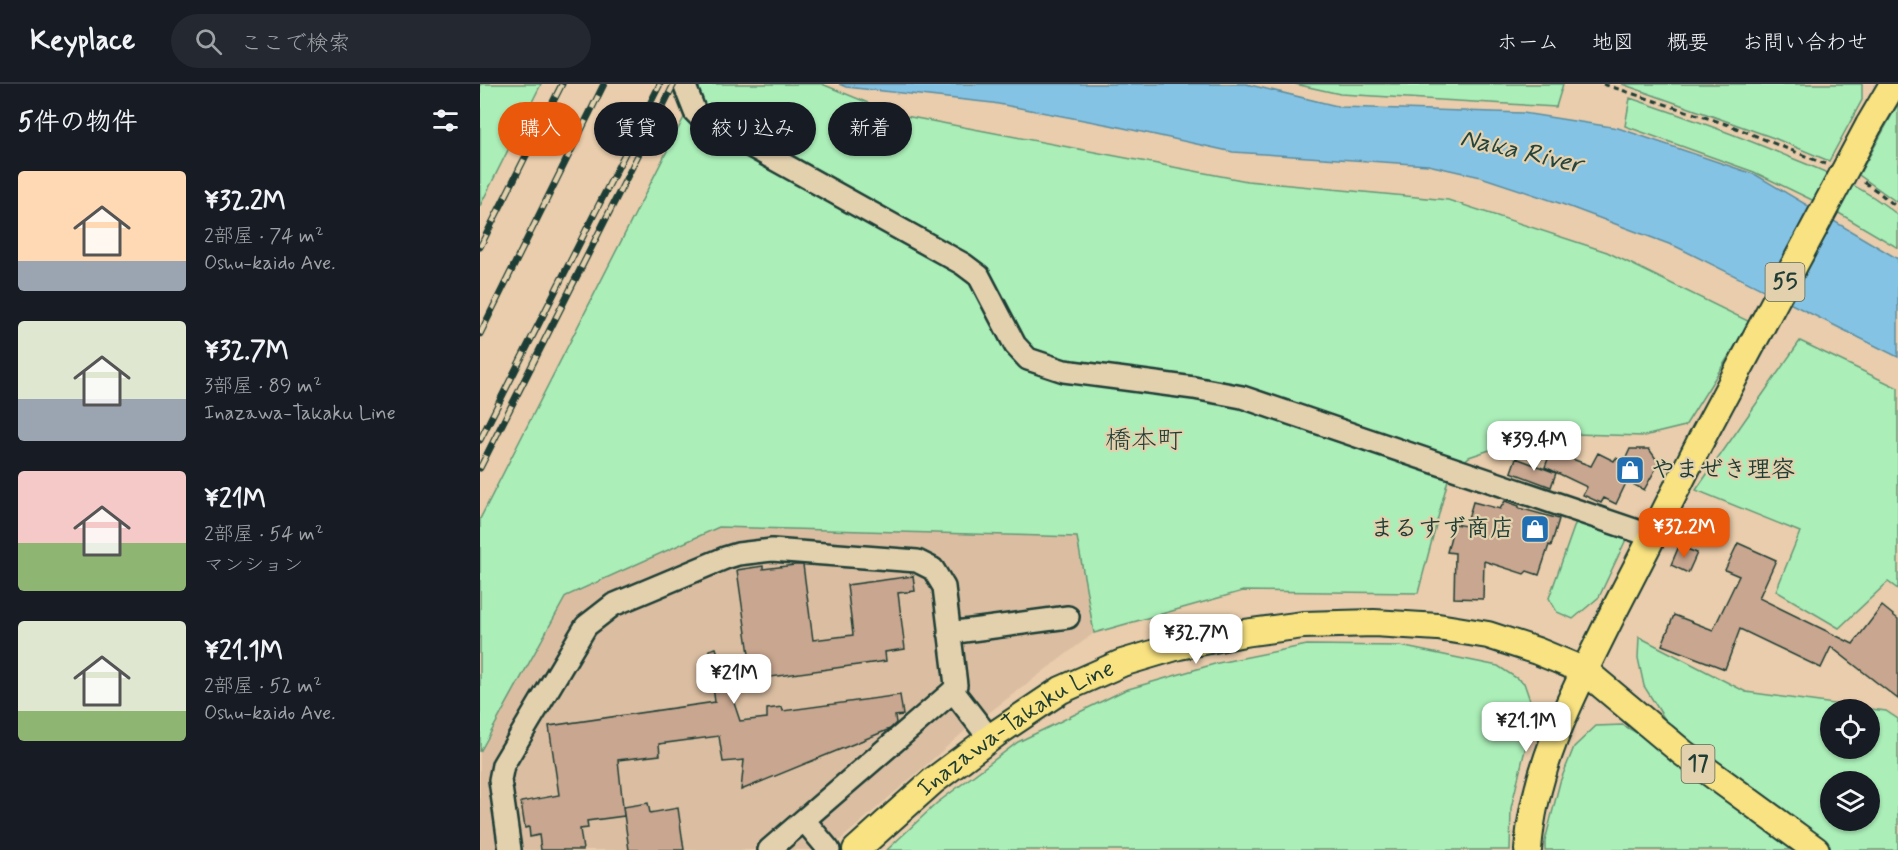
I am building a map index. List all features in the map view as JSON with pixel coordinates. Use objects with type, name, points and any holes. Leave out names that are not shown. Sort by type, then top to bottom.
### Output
[{"type":"main road","name":"55","points":[[1585,671],[1701,440],[1893,84]]},
{"type":"main road","name":"Inazawa-Takaku Line","points":[[856,850],[933,781],[1061,690],[1122,663],[1179,646],[1303,625],[1374,623],[1438,627],[1488,635],[1537,651],[1585,671]]},
{"type":"main road","points":[[1528,850],[1540,778],[1554,737],[1585,671]]},
{"type":"main road","name":"17","points":[[1585,671],[1683,753],[1816,850]]},
{"type":"lane","points":[[684,84],[695,112],[702,119],[963,264],[979,276],[1015,345],[1028,359],[1064,371],[1194,388],[1242,398],[1652,536]]},
{"type":"lane","points":[[510,850],[500,780],[503,765],[586,626],[613,604],[738,554],[772,550],[917,561],[933,569],[944,587],[956,685],[953,692],[769,850]]},
{"type":"lane","points":[[950,633],[1068,617]]},
{"type":"lane","points":[[953,692],[990,739]]},
{"type":"lane","points":[[804,820],[830,850]]},
{"type":"path","points":[[1603,84],[1729,125],[1825,164]]},
{"type":"path","points":[[1856,179],[1877,190],[1898,208]]},
{"type":"shaded area","points":[[719,527],[1078,537],[1094,633],[966,730],[829,850],[480,850],[480,752],[566,596]]},
{"type":"green space","points":[[480,84],[541,84],[532,102],[498,102],[498,156],[505,156],[480,206]]},
{"type":"green space","points":[[701,84],[822,84],[866,102],[828,102],[828,156],[912,156],[912,117],[1247,181],[1448,200],[1607,252],[1750,322],[1685,426],[1644,436],[1540,433],[1469,457],[1449,476],[1418,593],[1243,591],[1094,633],[1077,537],[719,527],[566,596],[480,752],[480,519],[664,156],[678,156],[678,129],[690,106],[690,156],[816,156],[816,102],[692,102]]},
{"type":"green space","points":[[1295,84],[1563,84],[1556,107],[1340,94]]},
{"type":"green space","points":[[1622,84],[1862,84],[1862,100],[1829,161],[1774,138]]},
{"type":"green space","points":[[1630,98],[1750,141],[1859,188],[1898,215],[1898,248],[1837,212],[1754,172],[1625,126]]},
{"type":"green space","points":[[1898,104],[1898,203],[1859,175]]},
{"type":"green space","points":[[1800,341],[1898,388],[1898,589],[1888,582],[1839,628],[1776,591],[1800,532],[1696,490]]},
{"type":"green space","points":[[1578,516],[1629,533],[1599,597],[1573,619],[1557,612],[1549,598]]},
{"type":"green space","points":[[1639,637],[1746,692],[1820,702],[1820,759],[1880,759],[1880,710],[1886,711],[1898,719],[1898,850],[1545,850],[1545,841],[1560,782],[1574,747],[1596,726],[1623,725],[1690,764],[1644,686],[1638,658]]},
{"type":"green space","points":[[1307,645],[1400,646],[1498,666],[1524,683],[1534,712],[1511,808],[1510,850],[887,850],[937,803],[1018,742],[1125,690],[1218,663]]},
{"type":"water","name":"Naka River","points":[[839,84],[1246,84],[1341,107],[1523,113],[1618,128],[1756,175],[1898,259],[1898,357],[1677,247],[1562,204],[1481,177],[1428,165],[1233,152],[1110,125],[993,103],[846,87]]},
{"type":"building","points":[[1630,449],[1649,449],[1659,463],[1644,490],[1627,481],[1616,504],[1604,498],[1601,503],[1583,495],[1587,487],[1545,467],[1551,451],[1591,466],[1598,453],[1614,461],[1616,458],[1624,462]]},
{"type":"building","points":[[1516,458],[1556,473],[1551,487],[1511,472]]},
{"type":"building","points":[[1505,501],[1519,508],[1559,519],[1539,575],[1527,571],[1524,574],[1484,561],[1483,599],[1454,598],[1455,553],[1447,552],[1454,524],[1466,526],[1473,502],[1500,509]]},
{"type":"building","points":[[1738,543],[1776,560],[1759,598],[1853,644],[1882,606],[1898,619],[1898,699],[1831,647],[1821,668],[1740,629],[1725,669],[1662,645],[1674,615],[1713,630],[1739,576],[1725,570]]},
{"type":"building","points":[[1679,546],[1697,553],[1688,573],[1671,565]]},
{"type":"building","points":[[803,565],[813,640],[853,635],[847,585],[913,576],[915,591],[898,593],[905,649],[885,652],[886,661],[728,685],[740,721],[767,718],[767,709],[782,707],[783,711],[900,695],[903,715],[895,716],[896,723],[890,729],[741,790],[744,760],[723,762],[719,736],[659,744],[660,755],[618,760],[624,816],[587,821],[588,828],[580,829],[583,850],[541,850],[539,835],[530,837],[529,827],[525,828],[521,802],[559,795],[549,726],[715,702],[713,687],[701,688],[699,675],[712,674],[709,650],[716,648],[724,672],[751,668],[737,570]]},
{"type":"building","points":[[648,803],[650,813],[678,808],[684,850],[629,850],[623,807]]},
{"type":"railway","points":[[480,247],[562,84]]},
{"type":"railway","points":[[480,334],[604,84]]},
{"type":"railway","points":[[480,440],[660,84]]},
{"type":"railway","points":[[480,468],[674,84]]},
{"type":"place","name":"やまぜき理容","points":[[1630,470]]},
{"type":"place","name":"まるすず商店","points":[[1535,529]]},
{"type":"district","name":"橋本町","points":[[1144,441]]}]
